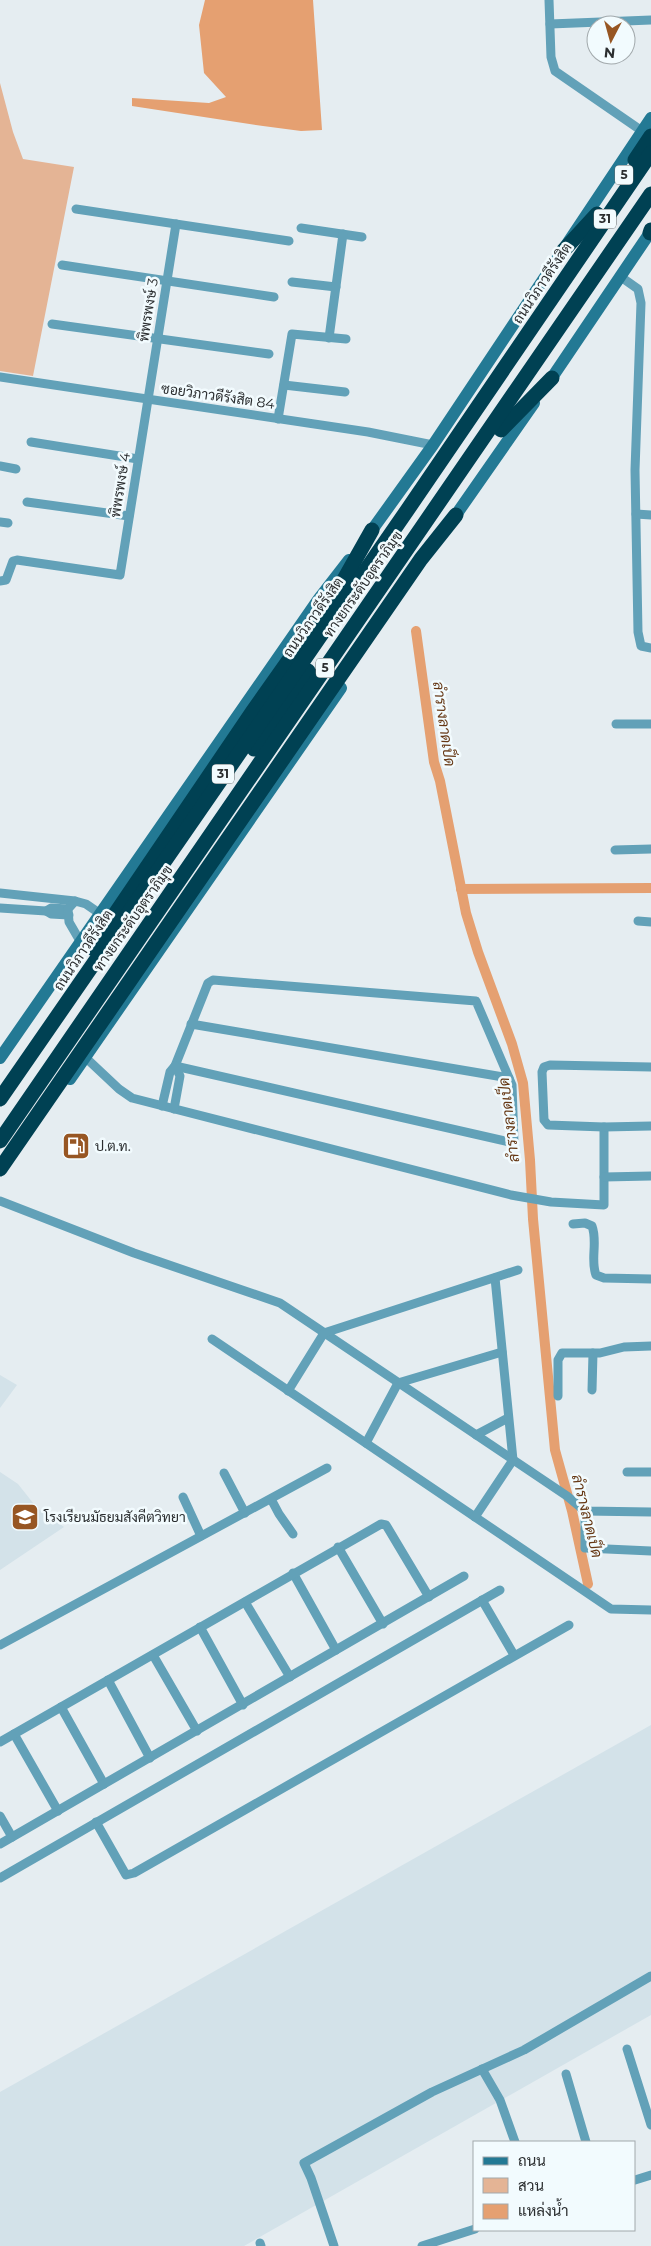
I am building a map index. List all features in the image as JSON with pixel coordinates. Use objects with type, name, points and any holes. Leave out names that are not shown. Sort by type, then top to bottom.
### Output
[{"type":"highway","name":"5","points":[[560,285],[597,214],[647,134]]},
{"type":"highway","name":"ถนนวิภาวดีรังสิต","points":[[0,1098],[416,497],[651,153]]},
{"type":"highway","name":"ทางยกระดับอุตราภิมุข","points":[[0,1110],[293,692],[651,170]]},
{"type":"highway","name":"ทางยกระดับอุตราภิมุข","points":[[0,1141],[651,194]]},
{"type":"highway","name":"31","points":[[0,1150],[651,213]]},
{"type":"highway","name":"5","points":[[563,251],[597,214]]},
{"type":"highway","points":[[501,430],[552,378]]},
{"type":"highway","name":"5","points":[[0,1169],[130,983],[420,559],[456,515]]},
{"type":"highway","points":[[0,1086],[253,712],[337,592],[372,530]]},
{"type":"main road","name":"ถนนวิภาวดีรังสิต","points":[[0,1058],[318,600],[372,530],[433,444],[563,251],[647,134],[651,118]]},
{"type":"main road","points":[[0,1175],[86,1058],[651,231]]},
{"type":"street","points":[[549,0],[551,57],[554,71],[647,134]]},
{"type":"street","points":[[636,22],[651,20]]},
{"type":"street","points":[[550,24],[586,23]]},
{"type":"street","points":[[76,209],[288,241]]},
{"type":"street","name":"พิพรพงษ์ 3","points":[[147,400],[176,224]]},
{"type":"street","points":[[301,228],[362,237]]},
{"type":"street","points":[[329,338],[343,234]]},
{"type":"street","points":[[62,265],[274,297]]},
{"type":"street","points":[[621,277],[638,288],[641,303],[635,470],[638,632],[641,646],[651,648]]},
{"type":"street","points":[[292,282],[336,287]]},
{"type":"street","points":[[52,324],[269,354]]},
{"type":"street","points":[[278,419],[292,334],[346,339]]},
{"type":"street","name":"ซอยวิภาวดีรังสิต 84","points":[[0,377],[433,444]]},
{"type":"street","points":[[284,385],[345,392]]},
{"type":"street","name":"พิพรพงษ์ 4","points":[[0,581],[6,580],[13,561],[17,560],[120,575],[147,400]]},
{"type":"street","points":[[31,442],[138,458]]},
{"type":"street","points":[[0,466],[16,469]]},
{"type":"street","points":[[27,502],[129,516]]},
{"type":"street","points":[[636,514],[651,515]]},
{"type":"street","points":[[616,724],[651,724]]},
{"type":"street","points":[[615,850],[651,849]]},
{"type":"street","points":[[0,893],[74,901],[86,904],[99,913]]},
{"type":"street","points":[[74,901],[68,912],[72,928],[80,941]]},
{"type":"street","points":[[0,908],[46,911],[51,914],[68,912]]},
{"type":"street","points":[[638,921],[651,922]]},
{"type":"street","points":[[162,1106],[170,1072],[175,1066],[208,983],[213,980],[476,1000],[509,1078],[514,1099],[514,1143],[175,1066]]},
{"type":"street","points":[[191,1024],[509,1078]]},
{"type":"street","points":[[86,1058],[119,1089],[132,1098],[488,1190],[530,1199],[579,1205],[604,1205],[604,1128]]},
{"type":"street","points":[[174,1109],[180,1076],[175,1066]]},
{"type":"street","points":[[651,1067],[544,1067],[542,1072],[544,1120],[548,1125],[604,1128],[651,1126]]},
{"type":"street","points":[[604,1177],[651,1176]]},
{"type":"street","points":[[0,1201],[134,1253],[280,1304],[568,1497],[585,1511],[651,1512]]},
{"type":"street","points":[[573,1224],[592,1226],[594,1233],[594,1269],[596,1275],[604,1278],[651,1279]]},
{"type":"street","points":[[288,1391],[324,1333],[518,1270]]},
{"type":"street","points":[[475,1517],[512,1460],[495,1278]]},
{"type":"street","points":[[212,1339],[611,1609],[651,1610]]},
{"type":"street","points":[[558,1396],[559,1356],[562,1353],[611,1352],[624,1347],[651,1346]]},
{"type":"street","points":[[366,1443],[398,1383],[502,1352]]},
{"type":"street","points":[[592,1390],[593,1352]]},
{"type":"street","points":[[476,1435],[508,1418]]},
{"type":"street","points":[[0,1645],[327,1468]]},
{"type":"street","points":[[627,1472],[651,1472]]},
{"type":"street","points":[[224,1473],[245,1513]]},
{"type":"street","points":[[184,1497],[201,1536]]},
{"type":"street","points":[[271,1499],[293,1534]]},
{"type":"street","points":[[585,1511],[585,1548],[651,1551]]},
{"type":"street","points":[[0,1742],[377,1526],[386,1526],[429,1597]]},
{"type":"street","points":[[338,1548],[383,1624]]},
{"type":"street","points":[[293,1573],[336,1650]]},
{"type":"street","points":[[0,1844],[464,1576]]},
{"type":"street","points":[[0,1878],[500,1590]]},
{"type":"street","points":[[482,1600],[514,1656]]},
{"type":"street","points":[[244,1602],[290,1677]]},
{"type":"street","points":[[96,1822],[126,1875],[134,1873],[569,1625]]},
{"type":"street","points":[[200,1628],[243,1705]]},
{"type":"street","points":[[152,1655],[197,1731]]},
{"type":"street","points":[[108,1680],[150,1758]]},
{"type":"street","points":[[61,1707],[104,1784]]},
{"type":"street","points":[[14,1734],[58,1811]]},
{"type":"street","points":[[0,1816],[12,1838]]},
{"type":"street","points":[[334,2246],[311,2178],[304,2164],[432,2092],[524,2050],[651,1976]]},
{"type":"street","points":[[627,2049],[651,2125]]},
{"type":"street","points":[[482,2069],[500,2100],[515,2141]]},
{"type":"street","points":[[566,2074],[586,2141]]},
{"type":"street","points":[[636,2180],[651,2175]]},
{"type":"street","points":[[422,2246],[473,2229]]},
{"type":"shaded area","points":[[0,1375],[17,1385],[0,1408]]},
{"type":"shaded area","name":"โรงเรียนมัธยมสังคีตวิทยา","points":[[0,1472],[18,1484],[37,1508],[64,1527],[0,1570]]},
{"type":"shaded area","points":[[651,1725],[651,2015],[244,2246],[0,2246],[0,2092]]},
{"type":"green space","points":[[0,83],[13,132],[23,159],[74,167],[33,376],[0,371]]},
{"type":"water","points":[[205,0],[313,0],[322,130],[301,131],[132,106],[132,98],[209,103],[226,97],[204,73],[199,25]]},
{"type":"waterway","name":"ลำรางลาดเป็ด","points":[[416,631],[434,762],[440,781],[466,913],[478,952],[512,1044],[523,1083],[533,1219],[555,1450],[572,1511],[588,1584]]},
{"type":"waterway","points":[[461,889],[651,888]]},
{"type":"place","name":"ป.ต.ท.","points":[[76,1146]]},
{"type":"place","name":"โรงเรียนมัธยมสังคีตวิทยา","points":[[25,1517]]}]
